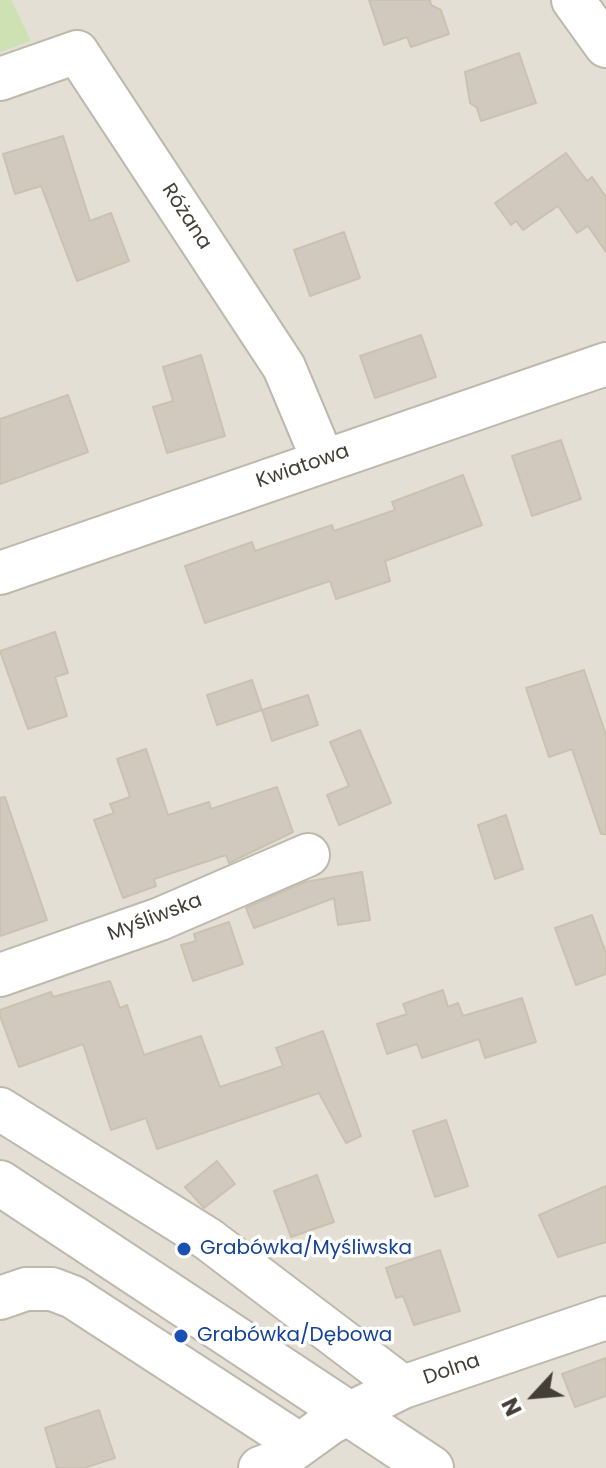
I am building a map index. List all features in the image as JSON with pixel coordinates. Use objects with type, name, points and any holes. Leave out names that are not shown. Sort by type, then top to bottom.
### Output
[{"type":"street","points":[[573,0],[606,46]]},
{"type":"street","name":"Różana","points":[[0,79],[77,52],[284,367],[323,460]]},
{"type":"street","name":"Kwiatowa","points":[[0,573],[606,364]]},
{"type":"street","name":"Myśliwska","points":[[0,975],[160,919],[308,855]]},
{"type":"street","points":[[0,1109],[208,1239],[403,1387]]},
{"type":"street","points":[[0,1183],[431,1468]]},
{"type":"street","points":[[13,1293],[52,1289],[73,1297],[299,1444]]},
{"type":"street","name":"Dolna","points":[[260,1468],[276,1462],[347,1413],[403,1387],[606,1318]]},
{"type":"shaded area","points":[[0,0],[606,0],[606,1468],[0,1468]]},
{"type":"green space","points":[[0,0],[11,0],[31,41],[0,52]]},
{"type":"building","points":[[369,0],[430,0],[431,5],[441,10],[449,34],[411,47],[407,37],[384,45]]},
{"type":"building","points":[[519,53],[536,103],[481,121],[477,108],[470,103],[465,72]]},
{"type":"building","points":[[63,136],[90,221],[111,213],[129,261],[77,281],[41,186],[15,194],[3,154]]},
{"type":"building","points":[[566,153],[587,181],[592,177],[606,197],[606,252],[588,226],[577,233],[558,206],[523,230],[516,221],[511,225],[495,203]]},
{"type":"building","points":[[344,232],[360,278],[310,296],[294,250]]},
{"type":"building","points":[[421,335],[436,377],[375,398],[360,356]]},
{"type":"building","points":[[201,355],[225,436],[167,453],[153,407],[173,401],[163,367]]},
{"type":"building","points":[[68,395],[88,452],[0,484],[0,419]]},
{"type":"building","points":[[561,440],[581,499],[532,516],[512,456]]},
{"type":"building","points":[[463,475],[482,525],[385,561],[390,581],[336,599],[330,581],[205,623],[185,566],[252,542],[255,551],[332,525],[334,531],[395,510],[392,502]]},
{"type":"building","points":[[55,632],[68,673],[55,677],[67,716],[28,729],[0,651]]},
{"type":"building","points":[[584,670],[606,735],[606,834],[601,834],[572,749],[549,757],[526,688]]},
{"type":"building","points":[[252,680],[262,710],[217,725],[207,695]]},
{"type":"building","points":[[308,695],[318,725],[272,741],[262,710]]},
{"type":"building","points":[[360,730],[391,803],[339,825],[327,795],[349,786],[330,742]]},
{"type":"building","points":[[146,749],[168,815],[209,802],[211,809],[277,787],[293,832],[229,863],[226,855],[154,879],[156,886],[123,898],[94,820],[114,813],[110,804],[130,797],[117,759]]},
{"type":"building","points":[[5,797],[47,920],[0,936],[0,798]]},
{"type":"building","points":[[506,815],[523,869],[495,879],[478,825]]},
{"type":"building","points":[[362,872],[370,920],[338,925],[334,898],[254,928],[246,908],[305,882]]},
{"type":"building","points":[[592,915],[606,953],[606,974],[576,985],[555,928]]},
{"type":"building","points":[[229,922],[243,964],[193,981],[181,945],[196,941],[194,934]]},
{"type":"building","points":[[110,981],[120,1008],[127,1005],[144,1055],[201,1036],[220,1087],[283,1066],[276,1048],[323,1031],[361,1136],[346,1143],[319,1093],[157,1149],[146,1118],[111,1130],[83,1044],[19,1067],[0,1016],[0,1010],[51,992],[53,997]]},
{"type":"building","points":[[443,990],[448,1007],[458,1003],[463,1016],[522,998],[536,1042],[485,1058],[479,1039],[422,1058],[417,1044],[387,1054],[377,1024],[407,1014],[403,1004]]},
{"type":"building","points":[[446,1120],[468,1186],[435,1197],[413,1131]]},
{"type":"building","points":[[217,1161],[235,1184],[204,1208],[185,1187]]},
{"type":"building","points":[[317,1175],[334,1222],[291,1237],[274,1191]]},
{"type":"building","points":[[606,1186],[606,1242],[558,1257],[539,1215]]},
{"type":"building","points":[[440,1250],[460,1311],[414,1325],[403,1296],[396,1298],[386,1268]]},
{"type":"building","points":[[606,1358],[606,1396],[575,1407],[562,1374]]},
{"type":"building","points":[[99,1410],[115,1458],[84,1468],[57,1468],[45,1428]]},
{"type":"place","name":"Grabówka/Myśliwska","points":[[184,1249]]},
{"type":"place","name":"Grabówka/Dębowa","points":[[181,1336]]}]
